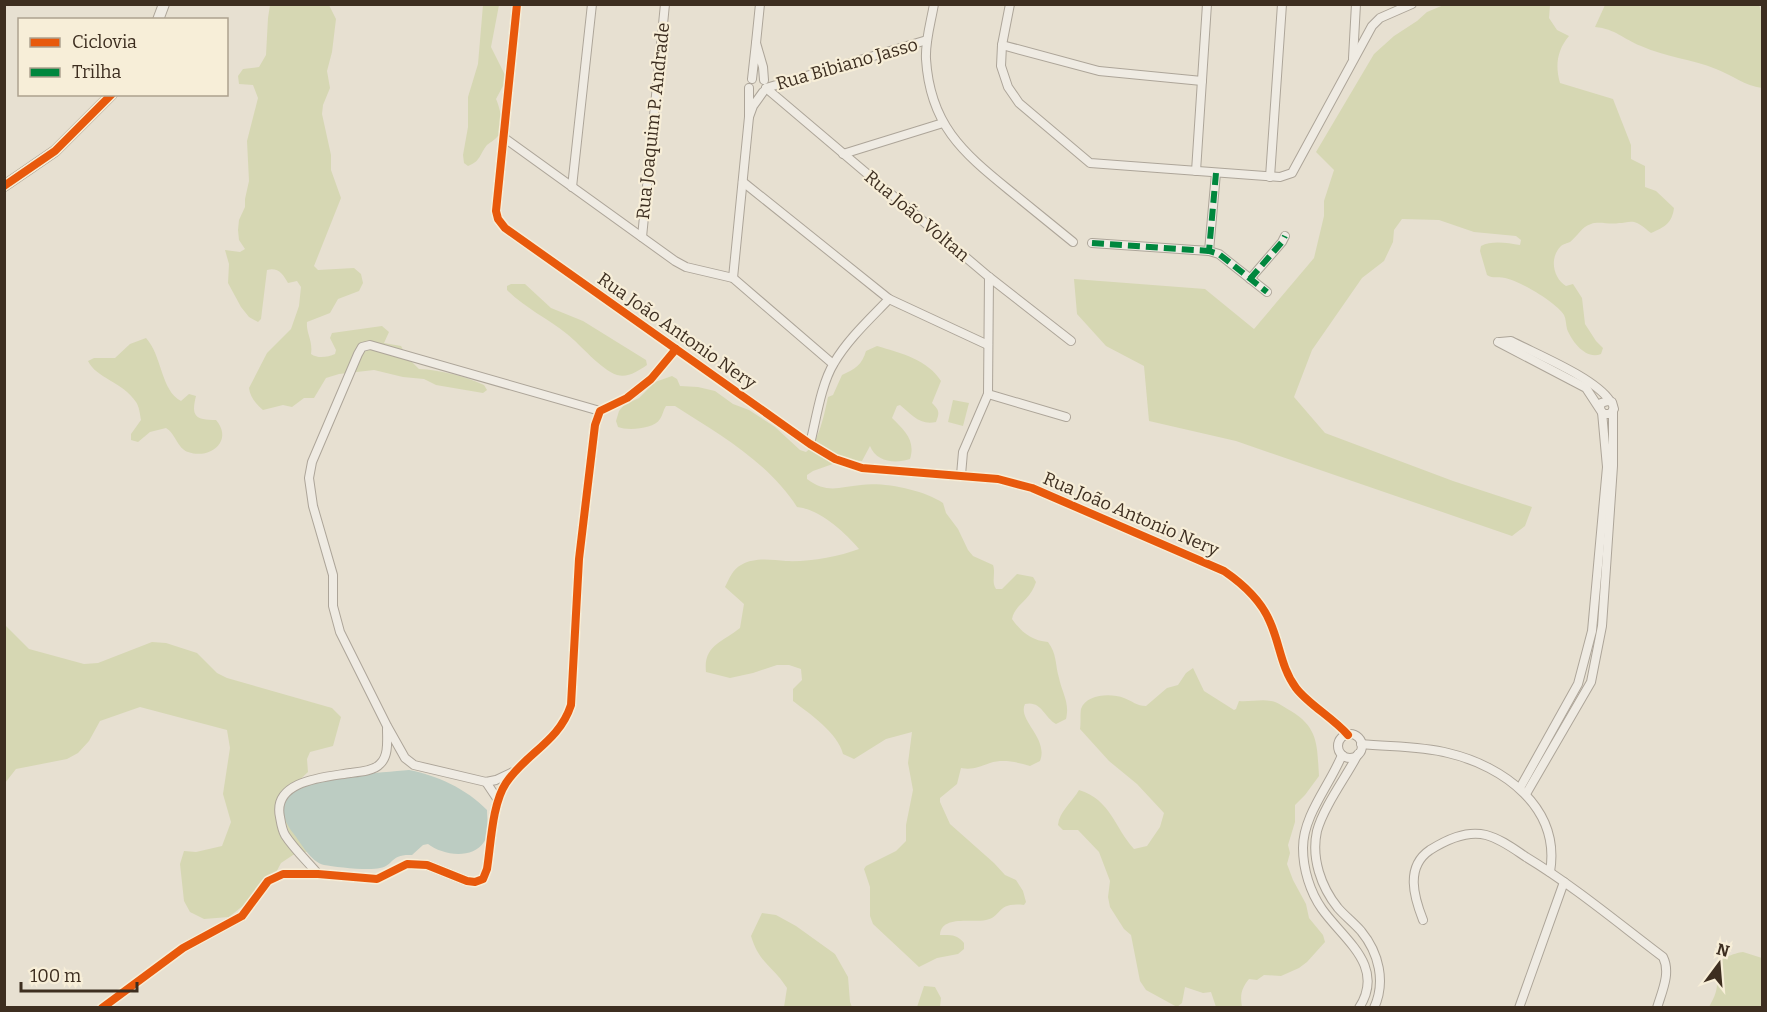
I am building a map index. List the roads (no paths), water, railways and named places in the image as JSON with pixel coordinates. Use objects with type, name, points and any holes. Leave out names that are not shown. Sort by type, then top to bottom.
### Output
[{"type":"street","points":[[517,4],[503,137],[686,267],[733,278],[833,364]]},
{"type":"street","points":[[572,187],[592,4]]},
{"type":"street","name":"Rua Joaquim P. Andrade","points":[[642,237],[665,4]]},
{"type":"street","points":[[934,4],[926,57],[933,98],[943,123],[957,144],[973,161],[1073,242]]},
{"type":"street","points":[[1010,4],[1002,45],[1001,66],[1008,87],[1019,103],[1090,163],[1270,177],[1286,176],[1292,173],[1372,26],[1380,18],[1412,4]]},
{"type":"street","points":[[1196,171],[1207,4]]},
{"type":"street","points":[[1270,177],[1282,4]]},
{"type":"street","points":[[1353,61],[1356,4]]},
{"type":"street","points":[[733,278],[751,84],[761,5]]},
{"type":"street","name":"Rua Bibiano Jasso","points":[[751,84],[757,77],[765,87],[927,40]]},
{"type":"street","points":[[749,117],[765,87],[763,67],[756,43]]},
{"type":"street","points":[[1002,45],[1099,71],[1202,81]]},
{"type":"street","points":[[751,84],[755,94],[765,87]]},
{"type":"street","name":"Rua João Voltan","points":[[765,87],[989,277],[1071,341]]},
{"type":"street","points":[[4,186],[55,151],[110,96]]},
{"type":"street","points":[[843,154],[943,123]]},
{"type":"street","name":"Rua João Antonio Nery","points":[[503,137],[496,211],[498,219],[505,228],[675,349],[810,444],[835,459],[862,468],[998,479],[1032,488],[1224,571],[1243,585],[1265,613],[1284,665],[1296,688],[1348,735]]},
{"type":"street","points":[[1209,251],[1216,173]]},
{"type":"street","points":[[743,182],[889,299],[988,345]]},
{"type":"street","points":[[1250,279],[1285,236]]},
{"type":"street","points":[[1092,243],[1209,251],[1219,254],[1267,292]]},
{"type":"street","points":[[961,475],[963,452],[988,394],[989,277]]},
{"type":"street","points":[[810,444],[833,364],[851,340],[889,299]]},
{"type":"street","points":[[1523,791],[1578,684],[1602,626],[1613,466],[1612,406],[1605,394],[1590,382],[1511,341],[1497,342],[1586,388],[1601,410],[1608,415],[1612,406]]},
{"type":"street","points":[[524,765],[506,776],[486,782],[414,765],[405,758],[340,632],[333,606],[333,575],[313,506],[309,478],[312,462],[363,347],[370,345],[600,411],[627,398],[651,380],[675,349]]},
{"type":"street","points":[[988,394],[1066,417]]},
{"type":"street","points":[[1523,791],[1591,682],[1592,631],[1607,467],[1601,410]]},
{"type":"street","points":[[102,1008],[183,948],[242,915],[268,881],[283,874],[318,874],[377,879],[407,864],[427,865],[467,881],[476,882],[483,879],[487,869],[498,800],[506,783],[557,732],[566,720],[571,705],[579,559],[595,425],[600,411]]},
{"type":"street","points":[[1578,684],[1588,688]]},
{"type":"street","points":[[318,874],[284,832],[279,812],[282,799],[290,789],[306,782],[365,771],[379,766],[387,749],[387,726]]},
{"type":"street","points":[[1358,754],[1351,758],[1342,755],[1338,747],[1339,741],[1348,735],[1356,736],[1361,744],[1358,754],[1318,830],[1315,851],[1319,873],[1327,892],[1339,909],[1362,932],[1378,963],[1381,982],[1374,1008]]},
{"type":"street","points":[[1361,744],[1445,752],[1467,758],[1510,780],[1523,791],[1539,811],[1553,854],[1550,872]]},
{"type":"street","points":[[1342,755],[1305,830],[1304,868],[1311,889],[1322,909],[1345,934],[1359,954],[1368,975],[1369,988],[1359,1008]]},
{"type":"street","points":[[486,782],[498,800]]},
{"type":"street","points":[[1423,920],[1413,883],[1416,867],[1427,852],[1446,840],[1465,835],[1484,835],[1499,840],[1550,872],[1663,957],[1667,965],[1657,1008]]},
{"type":"street","points":[[1519,1008],[1564,882]]}]
